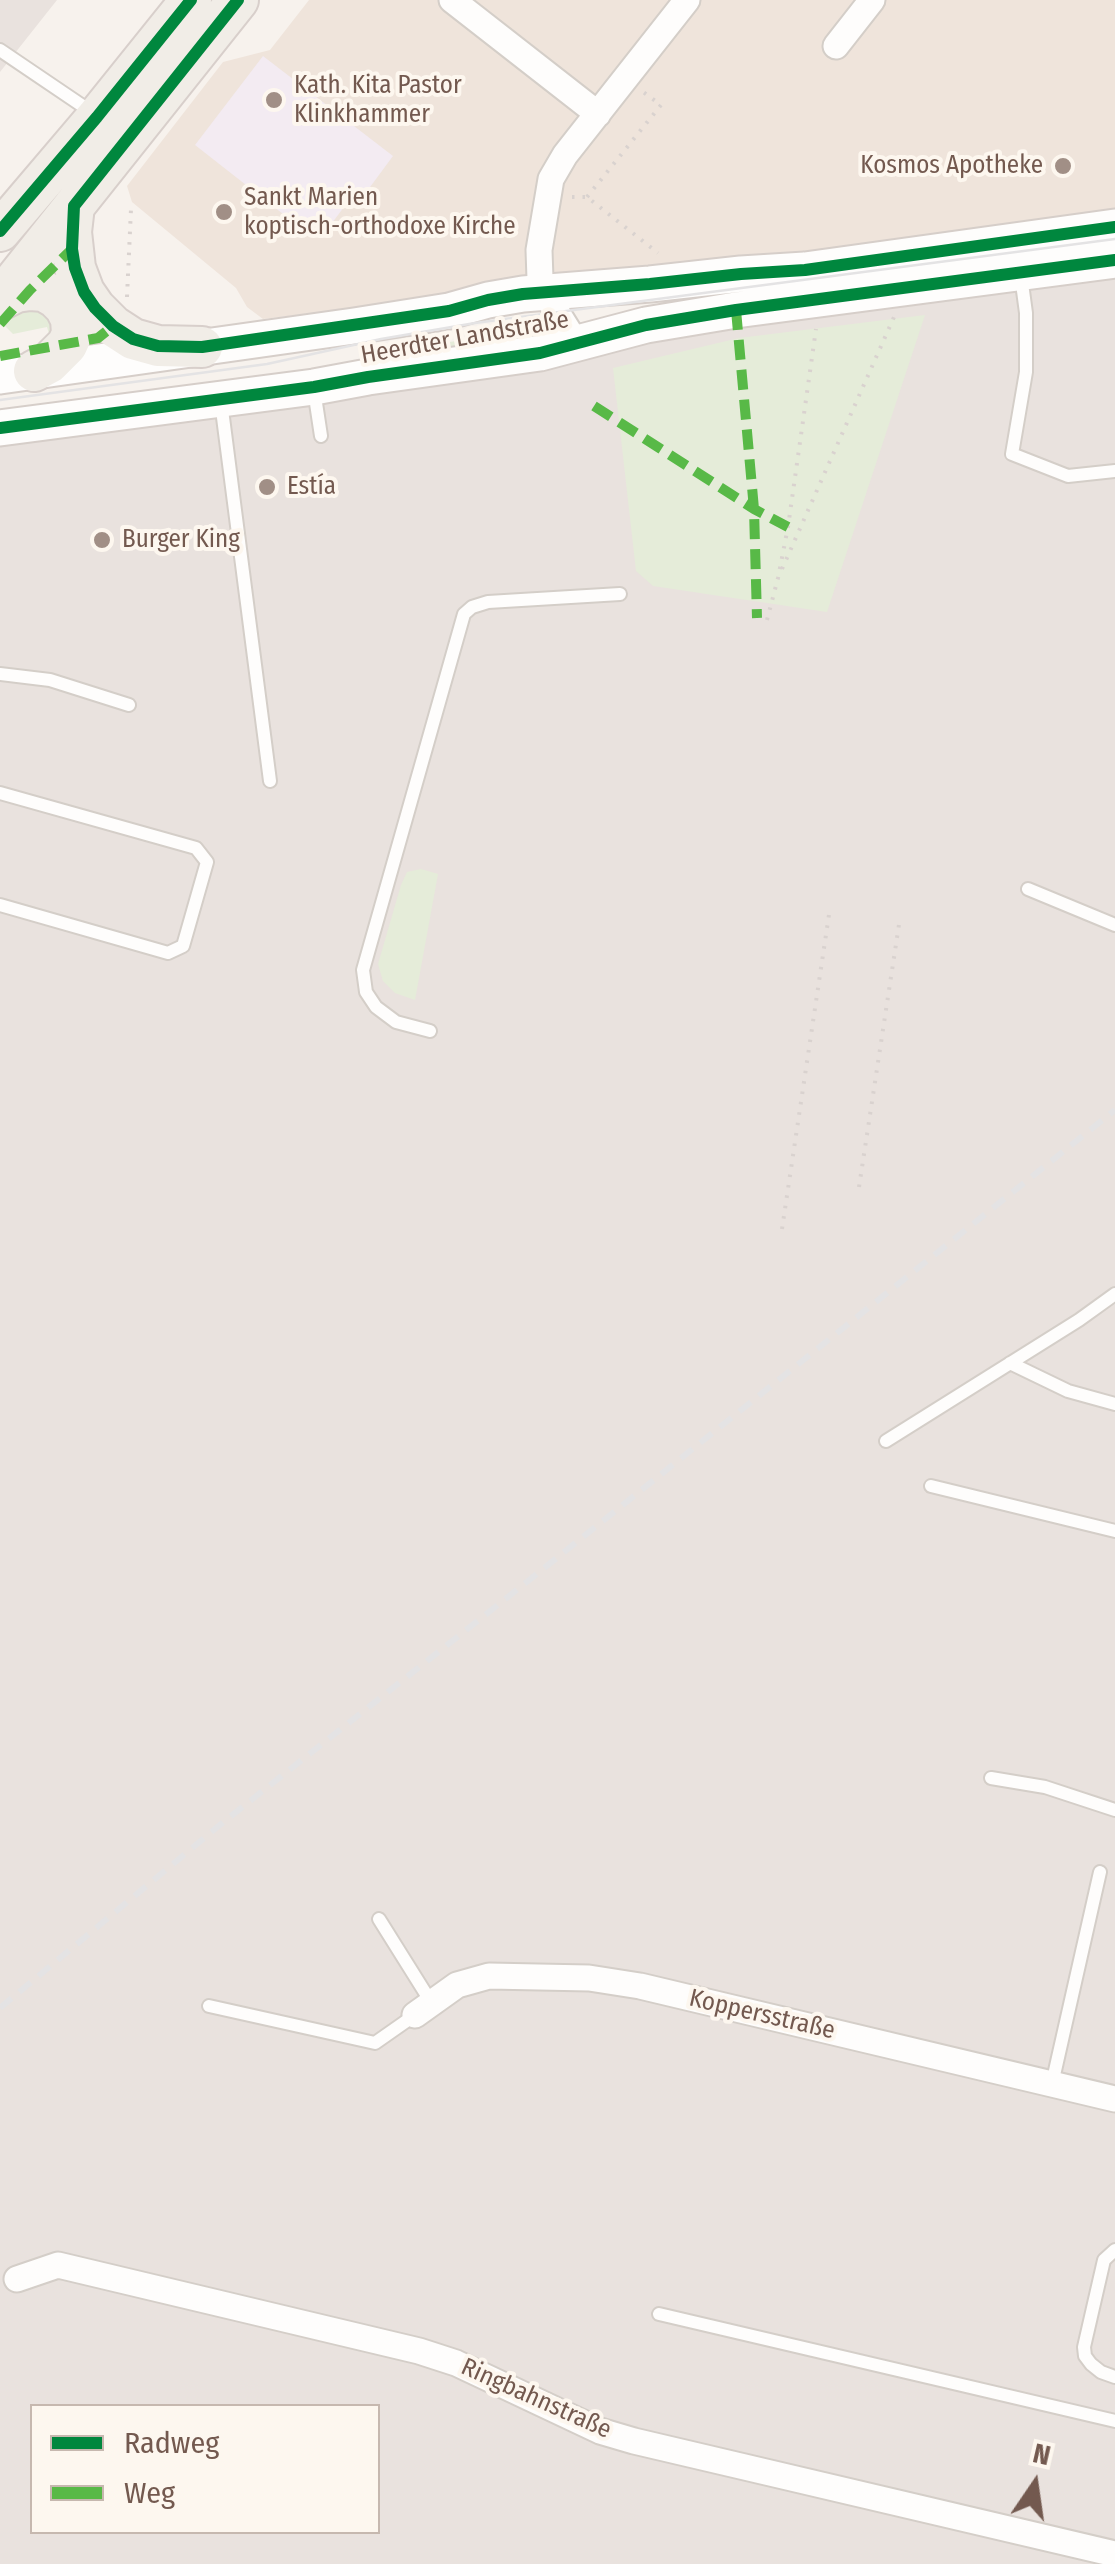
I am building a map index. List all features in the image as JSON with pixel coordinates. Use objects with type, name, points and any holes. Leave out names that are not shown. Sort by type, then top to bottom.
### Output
[{"type":"main road","points":[[0,230],[98,117],[190,0]]},
{"type":"main road","points":[[0,300],[238,0]]},
{"type":"main road","points":[[74,206],[71,232],[75,268],[95,308],[133,339],[158,346],[202,347]]},
{"type":"main road","name":"Heerdter Landstraße","points":[[17,374],[354,326],[488,300],[805,270],[1115,228]]},
{"type":"main road","name":"Heerdter Landstraße","points":[[0,428],[540,353],[672,320],[1115,260]]},
{"type":"main road","points":[[0,300],[16,292],[44,291],[65,307],[71,319],[72,334],[62,353],[17,374]]},
{"type":"street","points":[[452,0],[598,114]]},
{"type":"street","points":[[576,344],[540,279],[538,250],[556,168],[687,0]]},
{"type":"street","points":[[836,46],[872,0]]},
{"type":"street","name":"Koppersstraße","points":[[423,2008],[457,1985],[489,1976],[589,1978],[640,1986],[1115,2099]]},
{"type":"street","name":"Ringbahnstraße","points":[[17,2278],[58,2265],[419,2351],[456,2363],[600,2431],[634,2441],[1115,2554]]},
{"type":"lane","points":[[0,50],[98,117]]},
{"type":"lane","points":[[1021,273],[1026,372],[1012,454],[1068,476],[1115,471]]},
{"type":"lane","points":[[314,387],[320,436]]},
{"type":"lane","points":[[221,400],[270,781]]},
{"type":"lane","points":[[430,1031],[396,1022],[376,1007],[366,992],[363,970],[464,614],[488,602],[620,594]]},
{"type":"lane","points":[[0,674],[50,680],[128,706]]},
{"type":"lane","points":[[0,792],[196,848],[207,862],[183,946],[168,953],[0,905]]},
{"type":"lane","points":[[1028,889],[1115,925]]},
{"type":"lane","points":[[886,1442],[1115,1294]]},
{"type":"lane","points":[[1010,1363],[1068,1391],[1115,1404]]},
{"type":"lane","points":[[931,1486],[1115,1531]]},
{"type":"lane","points":[[991,1778],[1045,1787],[1115,1810]]},
{"type":"lane","points":[[1052,2084],[1100,1872]]},
{"type":"lane","points":[[209,2006],[374,2043],[423,2008],[379,1919]]},
{"type":"lane","points":[[1115,2250],[1104,2260],[1084,2347],[1091,2364],[1115,2377]]},
{"type":"lane","points":[[660,2314],[1115,2421]]},
{"type":"path","points":[[587,198],[661,105],[626,79]]},
{"type":"path","points":[[547,196],[587,198],[670,264],[676,282]]},
{"type":"path","points":[[113,326],[127,312],[131,208]]},
{"type":"path","points":[[778,578],[908,288]]},
{"type":"path","points":[[767,620],[778,578],[820,299]]},
{"type":"path","points":[[782,1229],[830,908]]},
{"type":"path","points":[[859,1187],[900,918]]},
{"type":"shaded area","points":[[0,0],[57,0],[0,72]]},
{"type":"shaded area","points":[[309,0],[1115,0],[1115,210],[263,319],[247,307],[236,288],[132,202],[127,186],[223,62],[270,50]]},
{"type":"shaded area","name":"Kath. Kita Pastor Klinkhammer","points":[[263,56],[393,156],[359,202],[347,203],[329,227],[318,217],[306,232],[195,145]]},
{"type":"shaded area","points":[[1115,274],[1115,2564],[0,2564],[0,437],[696,328]]},
{"type":"green space","points":[[23,300],[58,317],[52,344],[47,327],[13,334],[5,326]]},
{"type":"green space","points":[[925,315],[827,612],[653,586],[636,571],[613,368],[739,338]]},
{"type":"green space","points":[[481,337],[482,353],[411,363],[412,348]]},
{"type":"green space","points":[[421,869],[438,874],[415,1000],[395,993],[383,981],[378,964],[401,885],[407,872]]},
{"type":"tram line","points":[[0,400],[267,364],[475,323],[1115,239]]},
{"type":"railway","points":[[0,2008],[221,1824],[1115,1110]]},
{"type":"marked path","points":[[0,324],[72,249]]},
{"type":"marked path","points":[[736,310],[754,509],[757,618]]},
{"type":"marked path","points":[[0,356],[98,338],[113,326]]},
{"type":"marked path","points":[[594,406],[788,527]]},
{"type":"cycle path","points":[[0,231],[191,0]]},
{"type":"cycle path","points":[[238,0],[74,206],[72,249],[84,292],[113,326],[133,339],[158,346],[202,347],[449,311],[523,294],[805,270],[1115,227]]},
{"type":"cycle path","points":[[0,428],[540,353],[646,325],[736,310],[1115,260]]},
{"type":"place","name":"Kath. Kita Pastor Klinkhammer","points":[[274,100]]},
{"type":"place","name":"Kosmos Apotheke","points":[[1063,166]]},
{"type":"place","name":"Sankt Marien koptisch-orthodoxe Kirche","points":[[224,212]]},
{"type":"place","name":"Estía","points":[[267,487]]},
{"type":"place","name":"Burger King","points":[[102,540]]}]
